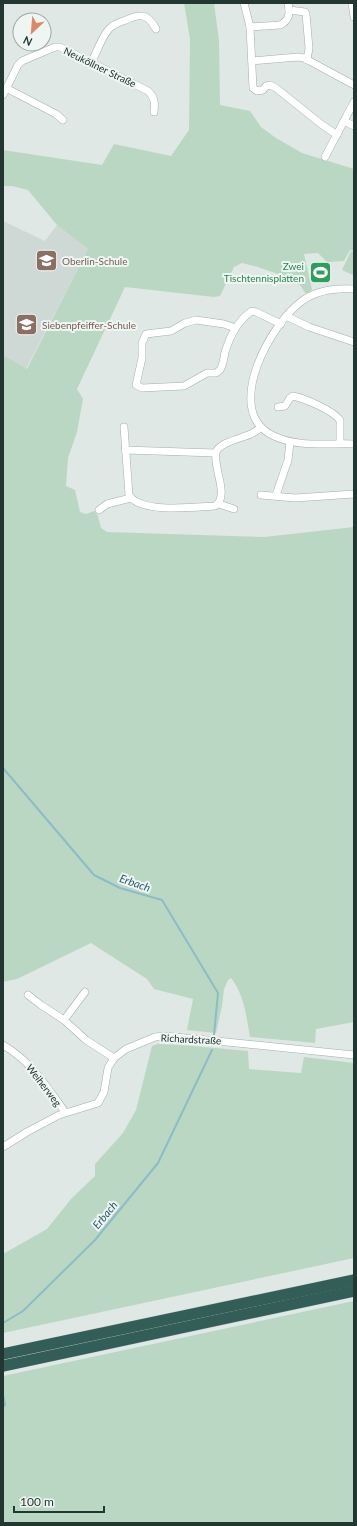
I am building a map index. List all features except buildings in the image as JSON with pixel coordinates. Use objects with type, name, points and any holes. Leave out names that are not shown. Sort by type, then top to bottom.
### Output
[{"type":"highway","points":[[3,1354],[354,1280]]},
{"type":"highway","points":[[3,1366],[354,1292]]},
{"type":"street","points":[[244,3],[250,27],[254,90],[260,91],[266,86],[274,87],[337,135]]},
{"type":"street","points":[[352,3],[354,17]]},
{"type":"street","points":[[250,27],[280,25],[287,20],[289,7],[305,12],[309,48],[308,60]]},
{"type":"street","points":[[91,63],[106,34],[114,25],[136,15],[148,18],[156,29]]},
{"type":"street","name":"Neuköllner Straße","points":[[5,92],[18,65],[22,61],[55,47],[60,48],[148,92],[152,95],[155,101],[154,112]]},
{"type":"street","points":[[252,61],[298,57],[308,60],[354,85]]},
{"type":"street","points":[[5,92],[56,114],[63,120]]},
{"type":"street","points":[[325,157],[354,102]]},
{"type":"street","points":[[344,121],[354,126]]},
{"type":"street","points":[[354,289],[328,290],[303,300],[294,307],[286,316],[263,353],[253,378],[251,398],[255,418],[261,427],[276,438],[290,442],[354,444]]},
{"type":"street","points":[[235,328],[224,324],[196,320],[185,323],[171,332],[146,334],[142,343],[142,358],[136,385],[142,388],[184,386],[207,374],[216,373],[222,367],[228,344],[235,328],[247,314],[252,311],[281,324]]},
{"type":"street","points":[[286,316],[309,327],[354,342]]},
{"type":"street","points":[[278,407],[285,406],[293,396],[311,402],[333,413],[340,420],[340,443]]},
{"type":"street","points":[[124,427],[129,495],[131,498]]},
{"type":"street","points":[[219,504],[222,488],[217,472],[215,454],[219,446],[250,434],[261,427]]},
{"type":"street","points":[[276,495],[288,460],[290,442]]},
{"type":"street","points":[[125,450],[183,451],[215,454]]},
{"type":"street","points":[[261,495],[276,495],[283,498],[295,498],[354,494]]},
{"type":"street","points":[[99,510],[107,504],[131,498],[148,506],[165,508],[215,506],[219,504],[234,509]]},
{"type":"street","points":[[64,1020],[85,992]]},
{"type":"street","points":[[3,1147],[27,1132],[65,1112],[98,1102],[104,1092],[108,1068],[114,1058],[86,1040],[64,1020],[28,995]]},
{"type":"street","name":"Richardstraße","points":[[114,1058],[126,1049],[141,1042],[164,1036],[354,1055]]},
{"type":"street","name":"Weiherweg","points":[[3,1045],[25,1060],[36,1071],[65,1112]]},
{"type":"shaded area","points":[[3,221],[45,241],[57,225],[88,249],[26,369],[3,355]]},
{"type":"green space","points":[[184,3],[214,3],[219,41],[220,105],[250,111],[261,127],[276,138],[302,153],[354,169],[354,251],[350,250],[344,261],[327,262],[318,253],[304,254],[312,290],[306,294],[300,285],[275,273],[242,263],[234,267],[220,296],[214,297],[125,287],[77,389],[83,399],[77,432],[68,458],[66,486],[75,490],[80,512],[86,514],[94,511],[98,516],[101,528],[107,532],[264,537],[354,527],[354,1022],[316,1029],[315,1043],[250,1037],[242,999],[231,978],[228,980],[224,989],[216,1033],[187,1030],[193,999],[154,989],[147,979],[91,943],[17,979],[3,982],[3,355],[27,369],[88,249],[57,225],[28,190],[12,186],[3,186],[3,150],[102,165],[114,144],[171,156],[189,130],[190,39]]},
{"type":"green space","points":[[351,251],[354,253],[353,275],[342,270]]},
{"type":"green space","points":[[157,1044],[248,1051],[249,1069],[301,1073],[304,1057],[354,1063],[354,1258],[3,1333],[3,1254],[47,1229],[71,1199],[95,1176],[95,1164],[123,1133],[136,1110],[152,1046]]},
{"type":"green space","points":[[354,1301],[354,1523],[3,1523],[3,1376]]},
{"type":"waterway","name":"Erbach","points":[[3,768],[94,875],[120,888],[162,900],[218,993],[214,1035]]},
{"type":"waterway","name":"Erbach","points":[[3,1323],[23,1311],[95,1240],[158,1163],[212,1050]]},
{"type":"waterway","name":"Erbach","points":[[3,1395],[5,1405],[3,1407]]},
{"type":"place","name":"Oberlin-Schule","points":[[47,261]]},
{"type":"place","name":"Zwei Tischtennisplatten","points":[[320,272]]},
{"type":"place","name":"Siebenpfeiffer-Schule","points":[[26,325]]}]
